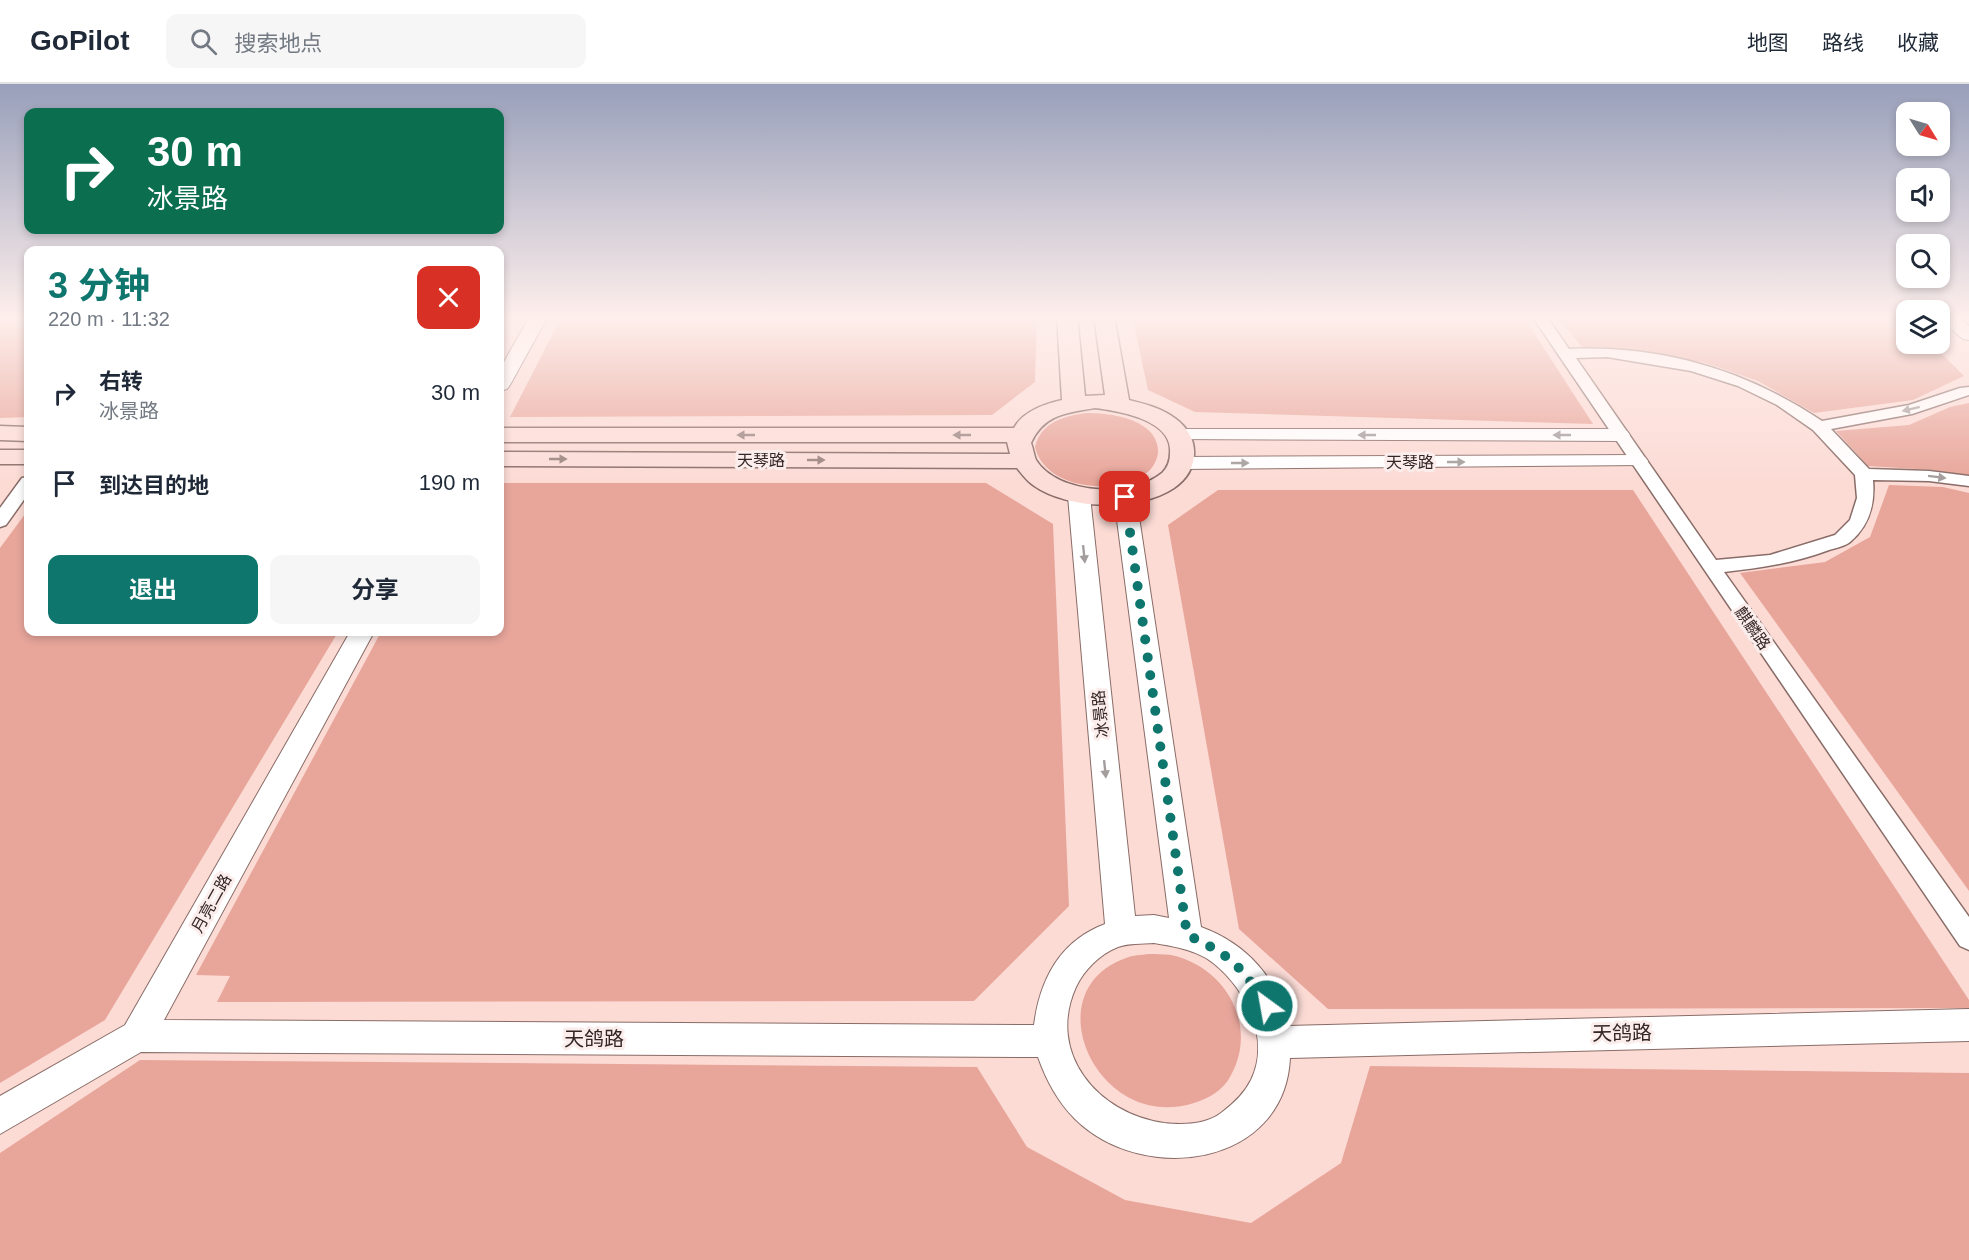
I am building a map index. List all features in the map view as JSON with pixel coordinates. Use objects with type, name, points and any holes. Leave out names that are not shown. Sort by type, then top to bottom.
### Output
[{"type":"main road","points":[[1071,371],[1074,403]]},
{"type":"main road","points":[[1113,371],[1118,403]]},
{"type":"main road","points":[[1095,401],[1118,403],[1143,410],[1163,421],[1178,435],[1183,449],[1181,463],[1171,478],[1151,490],[1125,497],[1079,496],[1054,488],[1034,476],[1022,461],[1018,448],[1021,435],[1031,420],[1050,409],[1074,403],[1095,401]]},
{"type":"main road","points":[[0,433],[24,434]]},
{"type":"main road","name":"天琴路","points":[[504,435],[1021,435]]},
{"type":"main road","points":[[0,457],[24,457]]},
{"type":"main road","name":"天琴路","points":[[504,459],[1022,461]]},
{"type":"street","name":"麒麟路","points":[[1577,371],[1969,938]]},
{"type":"street","points":[[1707,371],[1744,383],[1783,402],[1819,426],[1864,474],[1866,498],[1858,522],[1842,539],[1803,553],[1770,561],[1711,567]]},
{"type":"street","points":[[1819,426],[1912,409],[1966,391]]},
{"type":"street","name":"天琴路","points":[[1178,435],[1620,435]]},
{"type":"street","name":"天琴路","points":[[1181,463],[1638,461]]},
{"type":"street","points":[[1864,474],[1929,476],[1969,482]]},
{"type":"street","points":[[0,521],[24,488]]},
{"type":"street","name":"冰景路","points":[[1079,496],[1122,932]]},
{"type":"street","points":[[1125,497],[1187,935]]},
{"type":"street","name":"月亮二路","points":[[137,1036],[360,636]]},
{"type":"street","points":[[1154,929],[1187,935],[1220,950],[1247,975],[1267,1006],[1275,1042],[1271,1076],[1255,1107],[1228,1130],[1193,1142],[1154,1142],[1116,1130],[1085,1106],[1062,1076],[1050,1041],[1050,1011],[1058,984],[1074,960],[1095,943],[1122,932],[1154,929]]},
{"type":"street","name":"天鸽路","points":[[1275,1042],[1969,1024]]},
{"type":"street","points":[[0,1116],[137,1036]]},
{"type":"street","name":"天鸽路","points":[[137,1036],[1050,1041]]},
{"type":"shaded area","points":[[0,371],[24,371],[24,417],[0,418]]},
{"type":"shaded area","points":[[534,371],[1035,371],[1035,382],[992,415],[510,417]]},
{"type":"shaded area","points":[[1144,371],[1559,371],[1593,424],[1195,412],[1148,390]]},
{"type":"shaded area","points":[[1729,371],[1959,371],[1964,376],[1913,400],[1814,413],[1758,381]]},
{"type":"shaded area","points":[[1969,403],[1969,476],[1932,470],[1868,466],[1836,431],[1909,425],[1950,407]]},
{"type":"shaded area","points":[[1087,413],[1108,414],[1131,420],[1150,432],[1156,440],[1158,451],[1151,469],[1136,479],[1102,486],[1084,485],[1053,473],[1041,461],[1035,447],[1038,438],[1048,426],[1062,418]]},
{"type":"shaded area","points":[[504,483],[986,483],[1053,524],[1069,906],[974,1001],[217,1002],[230,976],[196,975],[379,636],[504,636]]},
{"type":"shaded area","points":[[1889,485],[1943,487],[1969,493],[1969,891],[1740,573],[1825,562],[1870,537]]},
{"type":"shaded area","points":[[1218,490],[1633,490],[1969,1000],[1969,1008],[1328,1009],[1239,929],[1168,525]]},
{"type":"shaded area","points":[[24,515],[24,636],[336,636],[105,1020],[0,1083],[0,548]]},
{"type":"shaded area","points":[[1149,954],[1171,955],[1191,962],[1208,972],[1222,986],[1239,1020],[1241,1039],[1238,1058],[1230,1077],[1215,1093],[1194,1103],[1160,1107],[1130,1098],[1106,1079],[1089,1055],[1081,1027],[1083,999],[1098,975],[1126,958]]},
{"type":"shaded area","points":[[140,1060],[977,1067],[1027,1147],[1125,1200],[1251,1223],[1341,1163],[1370,1066],[1969,1073],[1969,1260],[0,1260],[0,1153]]},
{"type":"route","points":[[1125,497],[1187,935],[1220,950],[1247,975],[1267,1006]]}]
